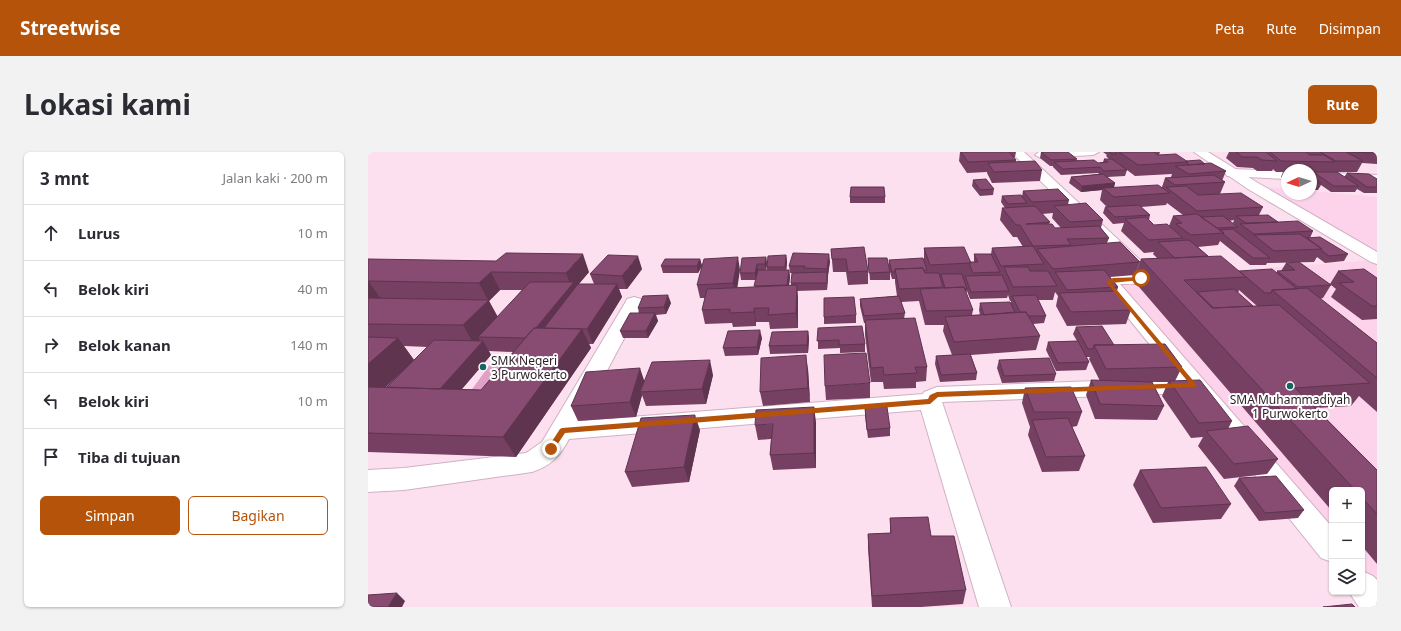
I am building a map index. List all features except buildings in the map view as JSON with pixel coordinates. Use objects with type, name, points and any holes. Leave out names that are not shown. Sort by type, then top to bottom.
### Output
[{"type":"street","points":[[1020,154],[1093,152]]},
{"type":"street","points":[[1200,152],[1231,173],[1377,259]]},
{"type":"street","points":[[1020,154],[1146,275],[1141,278],[1113,280],[1108,282],[1329,545]]},
{"type":"street","points":[[1231,173],[1281,175]]},
{"type":"street","points":[[1317,176],[1377,179]]},
{"type":"street","points":[[368,480],[404,479],[532,462],[551,449],[634,303]]},
{"type":"street","points":[[562,431],[930,401],[932,397],[937,395],[963,393],[1194,386]]},
{"type":"street","points":[[930,401],[995,607]]},
{"type":"street","points":[[1365,590],[1377,604]]},
{"type":"shaded area","points":[[1253,186],[1281,188],[1281,200],[1317,200],[1317,192],[1377,197],[1377,259]]},
{"type":"shaded area","name":"SMA Muhammadiyah 1 Purwokerto","points":[[1377,260],[1377,586],[1365,572],[1365,487],[1329,487],[1329,531],[1113,281],[1180,274]]},
{"type":"shaded area","points":[[506,358],[515,363],[496,392],[470,392],[491,363]]},
{"type":"place","name":"SMK Negeri 3 Purwokerto","points":[[483,367]]},
{"type":"place","name":"SMA Muhammadiyah 1 Purwokerto","points":[[1290,386]]},
{"type":"route","points":[[551,449],[562,431],[930,401],[932,397],[937,395],[1194,386],[1108,282],[1113,280],[1141,278]]}]
